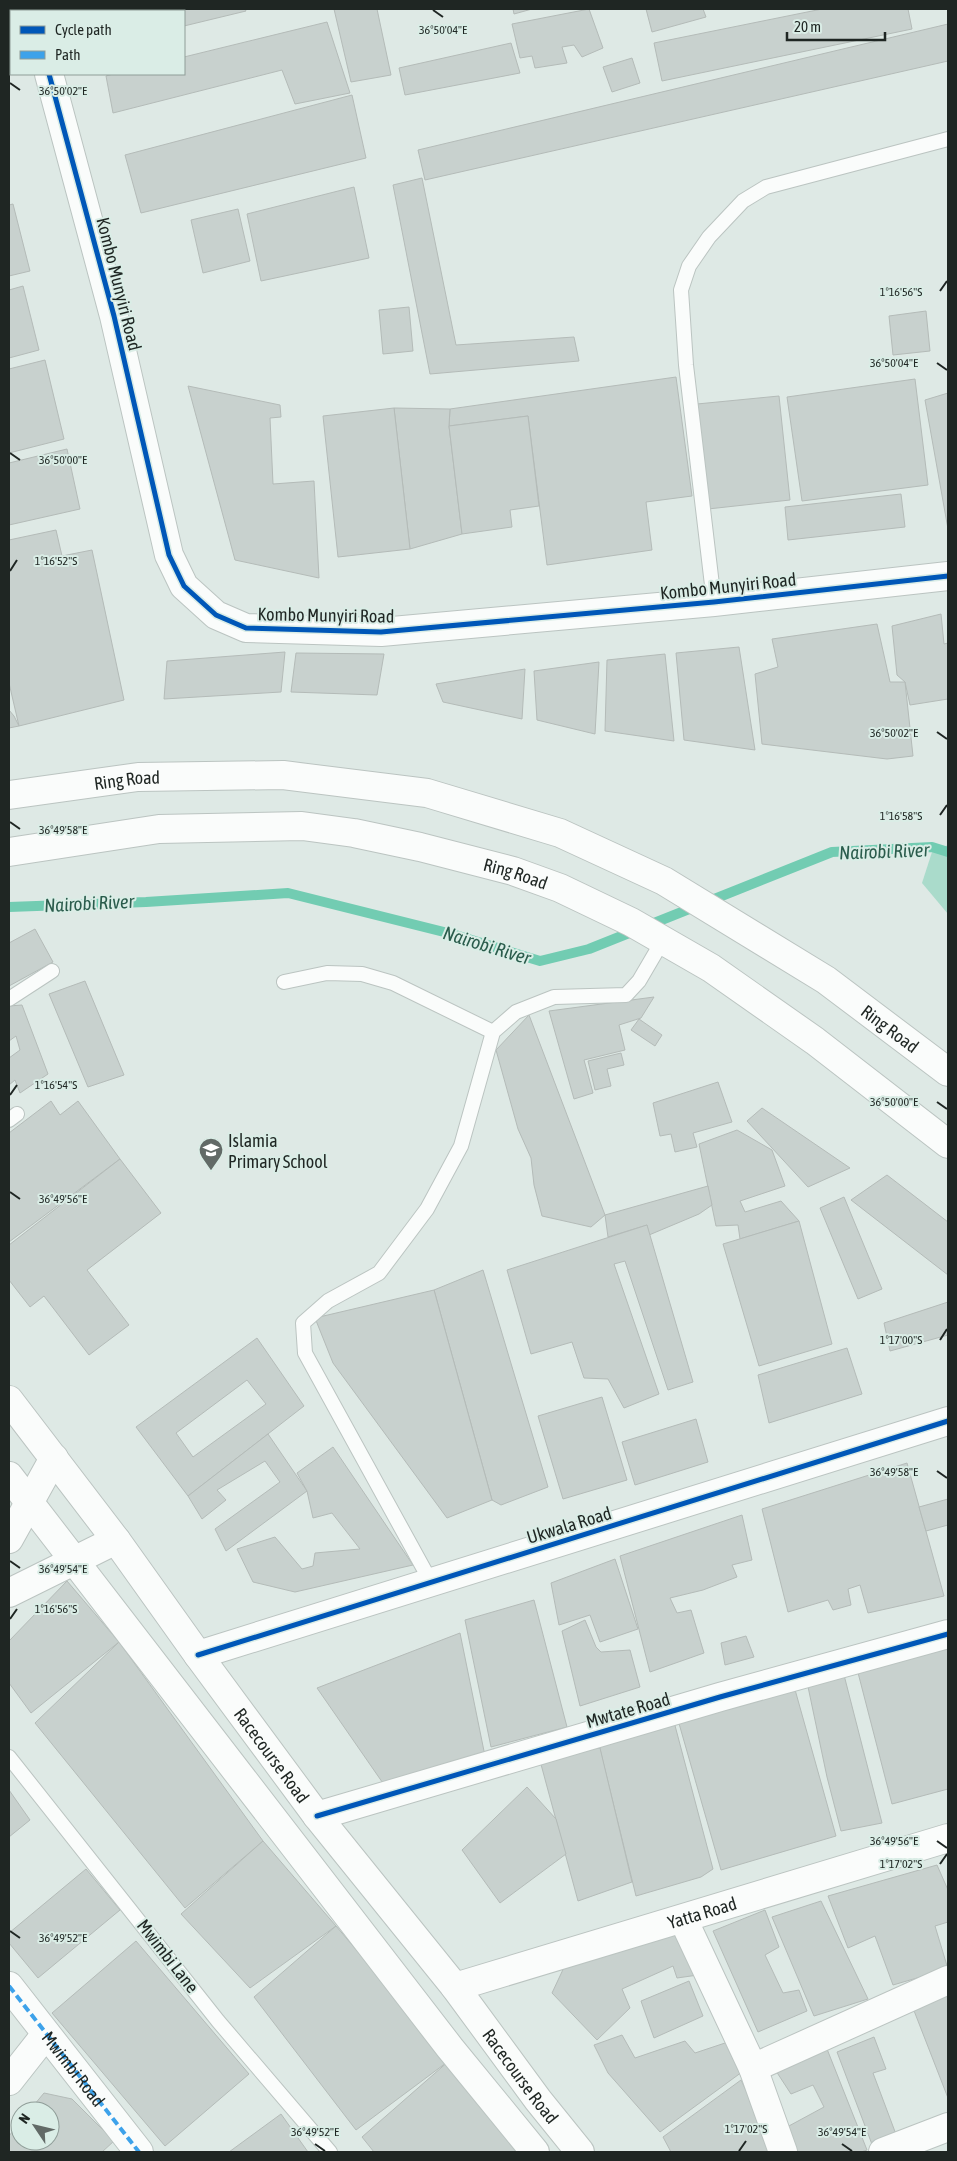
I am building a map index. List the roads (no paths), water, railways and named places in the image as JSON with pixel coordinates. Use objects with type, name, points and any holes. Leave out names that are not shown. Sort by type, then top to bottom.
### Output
[{"type":"street","name":"Kombo Munyiri Road","points":[[49,75],[114,316],[169,555],[184,586],[216,615],[246,628],[381,632],[714,602],[948,576]]},
{"type":"street","name":"Ring Road","points":[[9,795],[138,777],[283,775],[427,793],[560,833],[664,881],[826,980],[948,1072]]},
{"type":"street","name":"Ring Road","points":[[9,852],[160,829],[302,826],[354,833],[420,847],[513,871],[560,888],[631,922],[711,968],[815,1041],[948,1144]]},
{"type":"street","name":"Racecourse Road","points":[[9,1400],[116,1540],[317,1816],[455,1987],[538,2100],[580,2152]]},
{"type":"street","name":"Ukwala Road","points":[[198,1655],[948,1421]]},
{"type":"street","points":[[9,1539],[54,1458]]},
{"type":"street","name":"Racecourse Road","points":[[9,1476],[450,2048],[535,2152]]},
{"type":"street","points":[[9,1593],[116,1540]]},
{"type":"street","name":"Mwtate Road","points":[[317,1816],[720,1697],[948,1634]]},
{"type":"street","name":"Yatta Road","points":[[455,1987],[948,1838]]},
{"type":"street","points":[[683,1919],[753,2068],[782,2152]]},
{"type":"street","points":[[753,2068],[948,1980]]},
{"type":"street","name":"Mwimbi Road","points":[[9,1986],[139,2152]]},
{"type":"street","points":[[9,2081],[46,2034]]},
{"type":"street","points":[[883,2152],[948,2127]]},
{"type":"lane","points":[[714,602],[686,365],[681,290],[689,266],[709,237],[743,201],[766,187],[948,139]]},
{"type":"lane","points":[[431,1582],[305,1353],[303,1323],[328,1301],[379,1273],[427,1209],[461,1146],[494,1032],[516,1012],[554,997],[626,995],[638,981],[662,939]]},
{"type":"lane","points":[[9,999],[52,972]]},
{"type":"lane","points":[[284,982],[327,973],[362,974],[393,983],[494,1032]]},
{"type":"lane","name":"Mwimbi Lane","points":[[9,1757],[218,2021],[330,2152]]},
{"type":"waterway","name":"Nairobi River","points":[[9,907],[146,902],[288,893],[452,934],[540,961],[589,949],[832,852],[932,847],[948,852]]},
{"type":"place","name":"Islamia Primary School","points":[[211,1171]]}]
